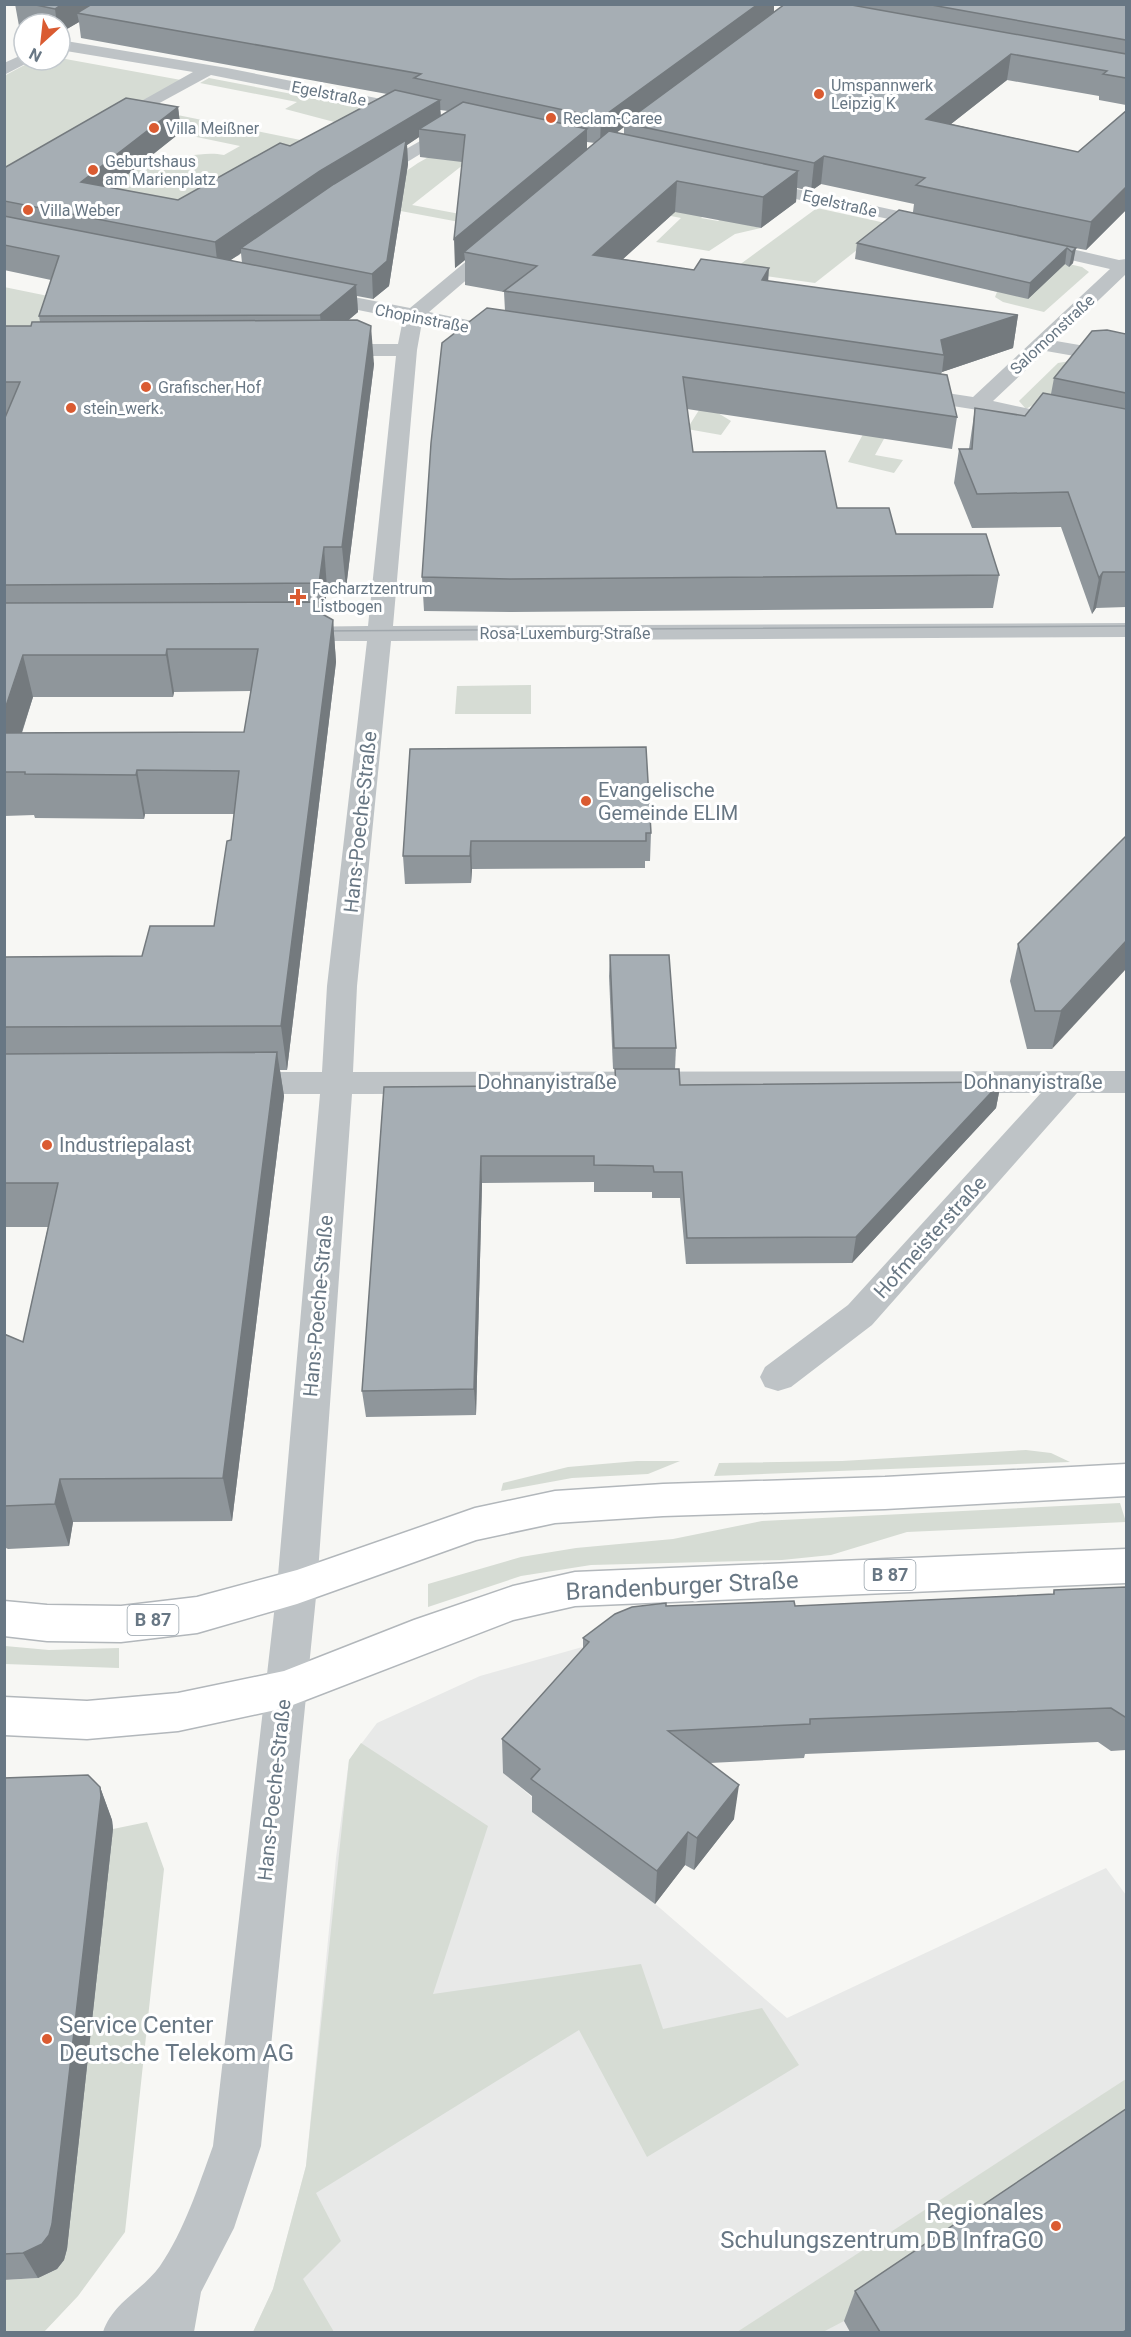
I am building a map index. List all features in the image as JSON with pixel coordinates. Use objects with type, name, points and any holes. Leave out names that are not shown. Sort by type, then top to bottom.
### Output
[{"type":"main road","name":"B 87","points":[[4,1618],[47,1623],[120,1624],[197,1615],[297,1587],[475,1524],[555,1507],[663,1500],[1126,1480]]},
{"type":"main road","name":"Brandenburger Straße","points":[[4,1716],[87,1720],[178,1712],[285,1689],[428,1633],[513,1603],[575,1589],[1126,1566]]},
{"type":"street","points":[[72,35],[78,31]]},
{"type":"street","name":"Egelstraße","points":[[72,45],[468,122],[357,185]]},
{"type":"street","points":[[95,134],[208,70]]},
{"type":"street","name":"Egelstraße","points":[[734,180],[950,228]]},
{"type":"street","points":[[413,316],[509,235]]},
{"type":"street","points":[[1013,242],[1125,266]]},
{"type":"street","name":"Salomonstraße","points":[[978,405],[1125,266]]},
{"type":"street","name":"Chopinstraße","points":[[299,292],[527,337]]},
{"type":"street","name":"Hans-Poeche-Straße","points":[[129,2332],[177,2285],[209,2228],[237,2146],[297,1587],[337,1082],[342,986],[380,633],[407,350],[413,316]]},
{"type":"street","points":[[1041,344],[1126,359]]},
{"type":"street","points":[[305,350],[407,350]]},
{"type":"street","points":[[888,389],[1126,436]]},
{"type":"street","name":"Rosa-Luxemburg-Straße","points":[[263,634],[1126,630]]},
{"type":"street","name":"Hofmeisterstraße","points":[[778,1377],[860,1316],[1069,1082]]},
{"type":"street","name":"Dohnanyistraße","points":[[206,1083],[1126,1082]]},
{"type":"street","name":"Hans-Poeche-Straße","points":[[168,2332],[177,2285]]},
{"type":"shaded area","points":[[72,60],[181,80],[5,181],[4,76],[12,72],[72,72]]},
{"type":"shaded area","points":[[209,78],[381,111],[338,123],[285,109],[297,102],[200,83]]},
{"type":"shaded area","points":[[153,110],[330,146],[208,209],[101,190],[155,157],[224,155],[240,146],[187,135],[189,133],[181,132],[193,124],[161,118]]},
{"type":"shaded area","points":[[473,132],[487,146],[412,205],[476,217],[486,227],[358,203],[395,205],[403,198],[374,193],[418,163]]},
{"type":"shaded area","points":[[679,201],[712,209],[701,218],[718,221],[721,219],[761,228],[735,234],[709,251],[656,242],[681,218],[661,214]]},
{"type":"shaded area","points":[[817,208],[890,224],[815,283],[731,271]]},
{"type":"shaded area","points":[[1025,254],[1082,267],[1089,272],[1044,312],[1003,302],[995,297],[997,292],[989,290]]},
{"type":"shaded area","points":[[4,287],[58,298],[46,339],[5,339]]},
{"type":"shaded area","points":[[1076,360],[1064,387],[1026,409],[1019,401],[1058,363]]},
{"type":"shaded area","points":[[720,377],[718,413],[731,421],[721,435],[687,429]]},
{"type":"shaded area","points":[[881,401],[890,428],[875,455],[903,460],[894,473],[848,462]]},
{"type":"shaded area","points":[[531,685],[531,714],[455,714],[457,686]]},
{"type":"shaded area","points":[[1026,1450],[1051,1453],[1070,1462],[714,1476],[719,1463],[842,1461]]},
{"type":"shaded area","points":[[637,1461],[680,1461],[648,1474],[572,1478],[501,1491],[503,1483],[568,1467]]},
{"type":"shaded area","points":[[1120,1503],[1126,1522],[907,1532],[831,1555],[782,1560],[591,1565],[521,1576],[428,1607],[428,1584],[521,1557],[576,1548],[673,1539],[762,1521]]},
{"type":"shaded area","points":[[593,1644],[513,1781],[787,2018],[1106,1868],[1126,1895],[1126,2332],[253,2332],[273,2289],[306,2166],[336,1858],[349,1760],[377,1723],[480,1676]]},
{"type":"shaded area","points":[[5,1646],[49,1650],[119,1648],[119,1668],[5,1664]]},
{"type":"shaded area","points":[[361,1743],[488,1826],[433,1994],[641,1964],[663,2029],[762,2008],[799,2065],[647,2157],[579,2030],[316,2193],[341,2241],[303,2279],[334,2332],[253,2332],[273,2289],[306,2166],[349,1760]]},
{"type":"shaded area","points":[[147,1822],[164,1869],[125,2232],[78,2296],[44,2332],[5,2332],[5,2280],[38,2278],[57,2269],[113,1829]]},
{"type":"shaded area","points":[[1126,2079],[1126,2131],[844,2321],[823,2332],[737,2332]]},
{"type":"building","points":[[31,4],[62,4],[55,9]]},
{"type":"building","points":[[92,4],[758,4],[601,118],[414,78],[421,74],[77,13]]},
{"type":"building","points":[[785,4],[846,4],[1126,54],[1126,78],[1103,74],[1107,71],[1011,54],[926,119],[1078,152],[1126,111],[1126,187],[1091,222],[916,185],[925,178],[824,156],[814,163],[624,123]]},
{"type":"building","points":[[926,4],[1126,4],[1126,40]]},
{"type":"building","points":[[395,90],[440,100],[320,171],[215,242],[4,201],[4,168],[126,98],[178,107],[81,182],[178,200],[280,143],[290,146]]},
{"type":"building","points":[[463,102],[587,129],[454,239],[465,135],[419,129]]},
{"type":"building","points":[[609,131],[798,171],[763,197],[677,181],[593,255],[694,270],[701,259],[769,268],[762,280],[1018,315],[941,340],[944,355],[504,291],[537,266],[464,252]]},
{"type":"building","points":[[406,140],[387,261],[372,274],[241,248],[334,184]]},
{"type":"building","points":[[899,210],[1076,248],[1072,252],[1067,248],[1030,283],[857,243]]},
{"type":"building","points":[[4,216],[356,285],[320,315],[39,316],[59,256],[4,245]]},
{"type":"building","points":[[487,308],[947,375],[957,417],[683,377],[693,452],[825,451],[837,508],[889,508],[896,534],[986,534],[999,575],[511,579],[422,577],[431,443],[442,343]]},
{"type":"building","points":[[357,320],[371,326],[342,547],[324,547],[319,583],[4,585],[4,420],[20,382],[4,382],[4,326],[31,326],[32,322]]},
{"type":"building","points":[[1107,330],[1126,334],[1126,393],[1054,378],[1092,331]]},
{"type":"building","points":[[1043,393],[1126,409],[1126,572],[1103,572],[1099,578],[1068,492],[977,494],[959,449],[972,449],[975,408],[1025,416]]},
{"type":"building","points":[[316,602],[315,610],[333,620],[281,1026],[4,1027],[4,957],[142,956],[150,926],[214,926],[227,841],[231,840],[239,771],[137,770],[136,775],[4,772],[4,733],[244,732],[258,649],[167,649],[166,655],[23,655],[4,712],[4,603]]},
{"type":"building","points":[[646,747],[651,833],[646,833],[646,841],[471,841],[470,856],[403,856],[410,749]]},
{"type":"building","points":[[1126,836],[1126,941],[1061,1011],[1035,1011],[1018,944]]},
{"type":"building","points":[[610,955],[669,955],[676,1048],[614,1048]]},
{"type":"building","points":[[277,1052],[223,1478],[60,1479],[55,1504],[4,1506],[4,1334],[23,1342],[58,1183],[4,1183],[4,1054]]},
{"type":"building","points":[[615,1069],[679,1069],[680,1085],[1001,1082],[856,1237],[687,1238],[682,1172],[654,1172],[653,1166],[594,1165],[594,1156],[481,1156],[474,1389],[362,1391],[384,1087],[616,1085]]},
{"type":"building","points":[[1126,1587],[1126,1717],[1111,1708],[810,1719],[810,1724],[668,1731],[739,1785],[697,1838],[688,1832],[657,1871],[531,1779],[540,1769],[502,1739],[589,1642],[583,1638],[615,1614],[632,1607],[666,1603],[666,1606],[794,1601],[795,1606],[1054,1594],[1054,1590]]},
{"type":"building","name":"Service Center Deutsche Telekom AG","points":[[88,1775],[100,1787],[101,1796],[52,2224],[49,2235],[42,2244],[23,2253],[4,2254],[4,1778]]},
{"type":"building","name":"Regionales Schulungszentrum DB InfraGO","points":[[1126,2109],[1126,2330],[1123,2332],[880,2332],[855,2291]]},
{"type":"tram line","points":[[317,631],[1126,626]]},
{"type":"place","name":"Umspannwerk Leipzig K","points":[[819,94]]},
{"type":"place","name":"Reclam-Caree","points":[[551,118]]},
{"type":"place","name":"Villa Meißner","points":[[154,128]]},
{"type":"place","name":"Geburtshaus am Marienplatz","points":[[93,170]]},
{"type":"place","name":"Villa Weber","points":[[28,210]]},
{"type":"place","name":"Grafischer Hof","points":[[146,387]]},
{"type":"place","name":"stein_werk.","points":[[71,408]]},
{"type":"place","name":"Facharztzentrum Listbogen","points":[[298,597]]},
{"type":"place","name":"Evangelische Gemeinde ELIM","points":[[586,801]]},
{"type":"place","name":"Industriepalast","points":[[47,1145]]},
{"type":"place","name":"Service Center Deutsche Telekom AG","points":[[47,2039]]},
{"type":"place","name":"Regionales Schulungszentrum DB InfraGO","points":[[1056,2226]]}]
